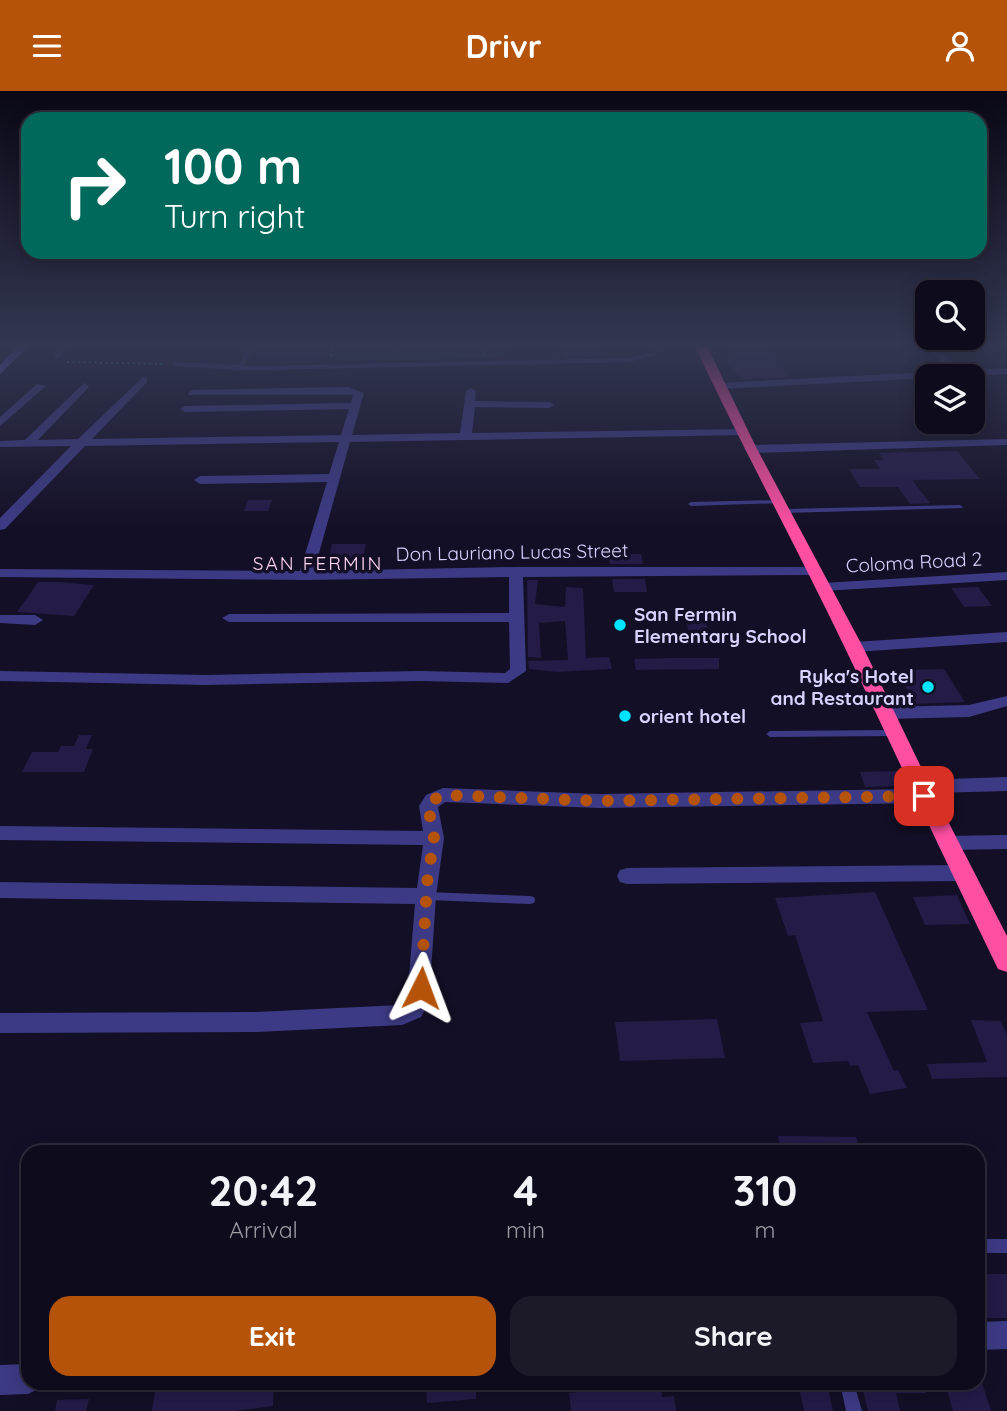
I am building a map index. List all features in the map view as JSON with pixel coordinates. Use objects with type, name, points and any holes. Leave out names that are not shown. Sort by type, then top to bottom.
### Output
[{"type":"highway","points":[[730,406],[854,647],[947,843],[963,873],[998,924],[1007,961]]},
{"type":"street","points":[[0,423],[19,406]]},
{"type":"street","points":[[28,444],[65,406]]},
{"type":"street","points":[[0,526],[119,406]]},
{"type":"street","points":[[185,408],[355,406],[305,576]]},
{"type":"street","points":[[466,435],[469,406]]},
{"type":"street","points":[[0,444],[466,435],[1007,442]]},
{"type":"street","points":[[200,480],[335,478]]},
{"type":"street","points":[[0,676],[206,681],[420,676],[508,678],[518,671],[516,571]]},
{"type":"street","name":"Don Lauriano Lucas Street","points":[[0,573],[305,576],[516,571],[819,579]]},
{"type":"street","name":"Coloma Road 2","points":[[819,579],[1007,576]]},
{"type":"street","points":[[229,618],[516,617]]},
{"type":"street","points":[[0,619],[35,620]]},
{"type":"street","points":[[854,647],[1007,637]]},
{"type":"street","points":[[885,713],[969,711],[1007,701]]},
{"type":"street","points":[[0,1023],[257,1022],[402,1015],[413,1010],[418,1002],[426,895],[434,838],[428,806],[443,795],[599,801],[922,792],[1007,784]]},
{"type":"street","points":[[0,833],[101,837],[434,838]]},
{"type":"street","points":[[947,843],[1007,842]]},
{"type":"street","points":[[627,876],[963,873]]},
{"type":"street","points":[[0,890],[426,895]]},
{"type":"street","points":[[985,1336],[1007,1335]]},
{"type":"street","points":[[0,1380],[21,1379]]},
{"type":"lane","points":[[691,504],[960,507]]},
{"type":"lane","points":[[770,734],[894,733]]},
{"type":"lane","points":[[426,895],[530,900]]},
{"type":"lane","points":[[985,1246],[1007,1246]]},
{"type":"lane","points":[[849,1390],[854,1411]]},
{"type":"building","points":[[957,451],[980,479],[912,480],[930,503],[910,504],[898,487],[860,487],[849,469],[880,469],[874,460],[884,460],[879,453]]},
{"type":"building","points":[[248,500],[272,500],[268,511],[244,511]]},
{"type":"building","points":[[332,544],[366,544],[361,567],[327,568]]},
{"type":"building","points":[[608,554],[641,554],[643,564],[610,564]]},
{"type":"building","points":[[612,579],[645,579],[647,592],[614,592]]},
{"type":"building","points":[[527,580],[538,580],[535,604],[565,607],[566,587],[583,588],[586,658],[609,657],[612,669],[557,672],[529,669],[528,661],[568,660],[565,621],[539,623],[541,658],[528,657]]},
{"type":"building","points":[[38,582],[94,585],[74,616],[17,612]]},
{"type":"building","points":[[978,587],[992,606],[964,607],[951,588]]},
{"type":"building","points":[[686,616],[705,617],[708,630],[688,630]]},
{"type":"building","points":[[719,658],[719,669],[636,670],[634,659]]},
{"type":"building","points":[[944,669],[965,702],[914,704],[897,670]]},
{"type":"building","points":[[79,735],[92,735],[86,749],[93,749],[84,772],[22,772],[32,752],[58,752],[61,746],[74,746]]},
{"type":"building","points":[[899,771],[905,786],[865,787],[860,772]]},
{"type":"building","points":[[875,892],[928,1010],[867,1012],[894,1071],[898,1070],[907,1088],[870,1094],[858,1065],[850,1066],[848,1061],[813,1063],[800,1023],[823,1021],[795,935],[788,936],[775,898]]},
{"type":"building","points":[[957,895],[970,924],[925,925],[913,897]]},
{"type":"building","points":[[717,1019],[725,1058],[620,1061],[615,1022]]},
{"type":"building","points":[[971,1020],[1001,1021],[1007,1036],[1007,1077],[932,1079],[927,1064],[987,1062]]},
{"type":"building","points":[[778,1136],[856,1137],[858,1145],[780,1145]]},
{"type":"building","points":[[985,1274],[1007,1274],[1007,1318],[985,1318]]},
{"type":"building","points":[[155,1390],[274,1390],[273,1406],[234,1411],[152,1411]]},
{"type":"building","points":[[426,1390],[476,1390],[476,1399],[427,1403]]},
{"type":"building","points":[[661,1390],[662,1397],[674,1396],[676,1411],[571,1411],[569,1393]]},
{"type":"building","points":[[800,1390],[828,1390],[833,1411],[804,1411]]},
{"type":"building","points":[[863,1390],[926,1390],[926,1393],[896,1393],[900,1411],[868,1411]]},
{"type":"building","points":[[947,1390],[984,1390],[991,1411],[953,1411]]},
{"type":"building","points":[[89,1399],[86,1411],[55,1411],[57,1400]]},
{"type":"place","name":"San Fermin Elementary School","points":[[620,625]]},
{"type":"place","name":"Ryka's Hotel and Restaurant","points":[[928,687]]},
{"type":"place","name":"orient hotel","points":[[625,716]]},
{"type":"district","name":"SAN FERMIN","points":[[318,563]]},
{"type":"route","points":[[421,988],[427,883],[434,838],[428,806],[443,795],[599,801],[924,796]]}]
